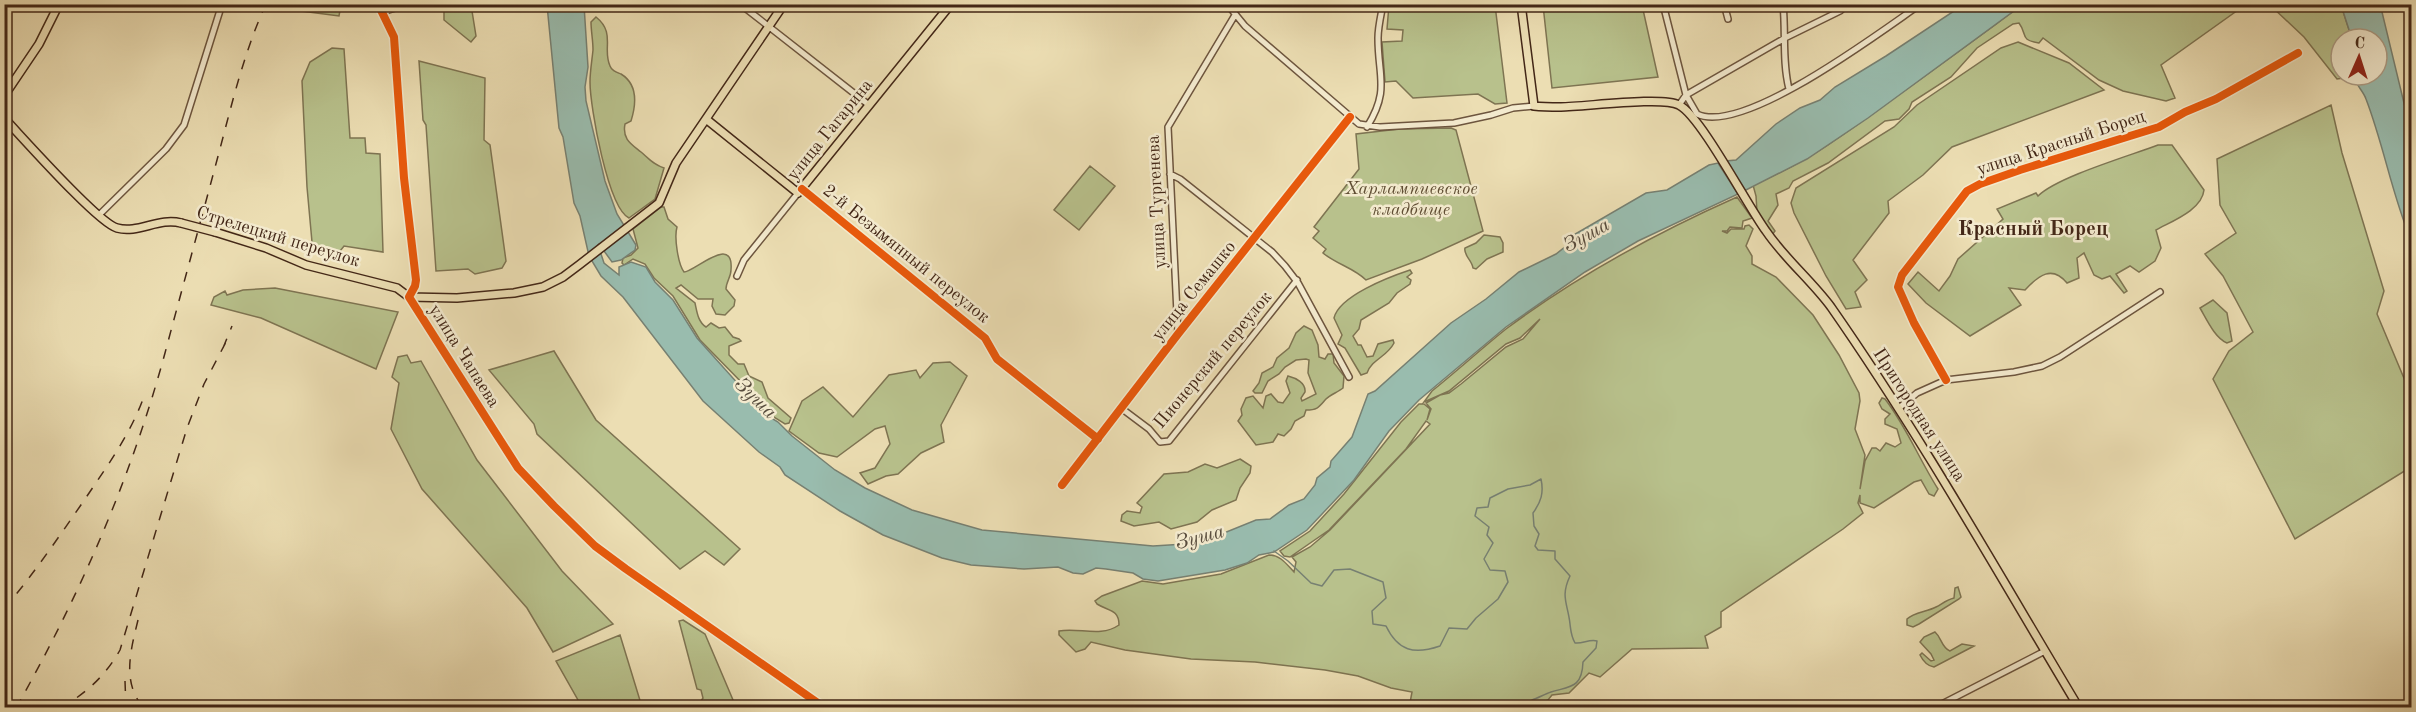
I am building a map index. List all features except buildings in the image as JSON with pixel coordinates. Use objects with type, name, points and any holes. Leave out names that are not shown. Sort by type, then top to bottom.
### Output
[{"type":"main road","points":[[4,96],[39,44],[59,4]]},
{"type":"main road","points":[[706,119],[768,24],[784,4]]},
{"type":"main road","name":"улица Гагарина","points":[[800,191],[951,4]]},
{"type":"main road","points":[[1521,4],[1534,106],[1561,107],[1660,102],[1679,105]]},
{"type":"main road","name":"Пригородная улица","points":[[1679,105],[1688,113],[1710,143],[1775,244],[1830,306],[1899,408],[1955,498],[2076,706]]},
{"type":"main road","name":"Стрелецкий переулок","points":[[4,118],[111,226],[122,229],[169,220],[257,244],[306,265],[397,288],[409,297],[456,298],[532,290],[563,277],[654,208],[662,198],[676,163],[706,119]]},
{"type":"main road","name":"2-й Безымянный переулок","points":[[706,119],[800,191]]},
{"type":"street","points":[[99,215],[166,149],[184,125],[222,4]]},
{"type":"street","name":"улица Чапаева","points":[[378,4],[394,37],[398,62],[404,178],[416,280],[409,297],[507,452],[531,483],[595,546],[825,708]]},
{"type":"street","points":[[383,12],[409,4]]},
{"type":"street","points":[[740,4],[869,105]]},
{"type":"street","points":[[1227,4],[1235,15],[1359,124],[1367,126],[1454,123],[1513,108],[1534,106]]},
{"type":"street","points":[[1367,126],[1379,102],[1382,90],[1378,37],[1383,4]]},
{"type":"street","points":[[1663,4],[1686,95],[1697,114],[1712,118],[1752,108],[1812,78],[1921,4]]},
{"type":"street","points":[[1724,4],[1728,19]]},
{"type":"street","points":[[1783,4],[1786,27],[1785,72],[1789,89]]},
{"type":"street","points":[[1679,105],[1686,95],[1785,38],[1840,11],[1848,4]]},
{"type":"street","name":"улица Тургенева","points":[[1178,334],[1168,127],[1235,15]]},
{"type":"street","name":"улица Красный Борец","points":[[1946,380],[1914,323],[1898,287],[1902,275],[1967,191],[1980,184],[2159,127],[2185,112],[2216,99],[2298,52]]},
{"type":"street","name":"улица Семашко","points":[[1062,485],[1350,117]]},
{"type":"street","points":[[1170,174],[1180,179],[1272,252],[1297,280],[1349,377]]},
{"type":"street","name":"улица Гагарина","points":[[737,276],[744,260],[800,191]]},
{"type":"street","name":"2-й Безымянный переулок","points":[[800,191],[985,338],[997,359],[1098,439]]},
{"type":"street","name":"Пионерский переулок","points":[[1121,408],[1149,429],[1160,442],[1169,441],[1297,280]]},
{"type":"street","points":[[1899,408],[1917,393],[1946,380],[2014,372],[2042,366],[2060,357],[2160,292]]},
{"type":"street","points":[[1934,708],[2045,651]]},
{"type":"green space","points":[[298,5],[341,5],[339,16],[301,11]]},
{"type":"green space","points":[[444,5],[471,5],[476,36],[471,42],[444,20]]},
{"type":"green space","points":[[1389,5],[1495,5],[1507,103],[1495,104],[1478,94],[1413,98],[1396,81],[1385,82],[1382,42],[1402,41],[1403,30],[1387,29]]},
{"type":"green space","points":[[1543,5],[1642,5],[1658,77],[1552,88]]},
{"type":"green space","points":[[2022,5],[2245,5],[2161,65],[2175,98],[2166,101],[2123,91],[2099,80],[2043,38],[2039,43],[2026,39],[2019,23],[2013,24],[1977,48],[1951,77],[1912,102],[1909,109],[1899,119],[1885,121],[1828,163],[1793,181],[1789,188],[1776,194],[1778,205],[1768,221],[1775,231],[1772,235],[1757,212],[1753,185],[1791,167],[1845,133]]},
{"type":"green space","points":[[2270,5],[2341,5],[2348,27],[2329,27],[2329,69],[2304,37]]},
{"type":"green space","points":[[596,17],[606,29],[607,53],[611,68],[627,79],[635,96],[631,121],[625,124],[626,137],[652,162],[664,168],[655,199],[629,218],[621,210],[607,177],[593,112],[590,82],[593,50],[591,22]]},
{"type":"green space","points":[[2018,42],[2069,63],[2104,90],[1952,147],[1923,175],[1888,201],[1889,213],[1853,260],[1867,280],[1855,292],[1861,307],[1846,309],[1826,276],[1794,213],[1791,203],[1796,188],[1894,127],[1917,105],[2001,48]]},
{"type":"green space","points":[[332,48],[344,49],[350,138],[365,138],[366,153],[380,154],[383,252],[344,246],[337,255],[318,251],[312,242],[302,81],[310,62]]},
{"type":"green space","points":[[419,61],[485,78],[484,140],[490,145],[506,261],[502,268],[475,274],[468,269],[436,271],[426,125],[423,120]]},
{"type":"green space","points":[[2331,105],[2342,153],[2384,291],[2377,314],[2411,395],[2411,467],[2295,539],[2213,379],[2229,351],[2253,332],[2223,276],[2205,254],[2236,233],[2220,205],[2217,159]]},
{"type":"green space","name":"Харлампиевское кладбище","points":[[1451,128],[1456,130],[1483,231],[1422,259],[1366,280],[1323,253],[1326,249],[1313,238],[1319,231],[1314,227],[1359,169],[1356,134],[1399,129]]},
{"type":"green space","points":[[2158,145],[2172,145],[2204,190],[2202,197],[2192,209],[2156,230],[2161,248],[2155,261],[2139,272],[2130,266],[2116,274],[2127,291],[2124,293],[2110,276],[2102,279],[2094,275],[2084,253],[2077,258],[2079,278],[2067,283],[2056,274],[2051,273],[2040,276],[2025,290],[2009,288],[2021,305],[1970,336],[1926,303],[1908,284],[1918,272],[1939,291],[1950,276],[1958,259],[2003,219],[1997,209],[2036,193],[2038,196],[2077,174]]},
{"type":"green space","points":[[1090,166],[1115,186],[1079,230],[1054,210]]},
{"type":"green space","points":[[1737,197],[1752,218],[1743,221],[1742,228],[1730,227],[1727,231],[1722,231],[1727,233],[1731,229],[1744,229],[1749,225],[1753,229],[1746,246],[1752,256],[1752,264],[1776,277],[1813,315],[1839,355],[1859,393],[1860,401],[1855,429],[1865,455],[1860,489],[1865,461],[1872,448],[1880,451],[1886,443],[1895,447],[1901,443],[1897,429],[1885,424],[1885,419],[1890,414],[1882,409],[1879,403],[1882,398],[1899,420],[1938,489],[1934,496],[1929,494],[1921,480],[1914,482],[1874,508],[1860,503],[1860,495],[1858,503],[1863,513],[1721,612],[1721,627],[1705,636],[1708,648],[1632,649],[1600,677],[1589,673],[1569,693],[1552,695],[1548,700],[1533,707],[1409,708],[1412,692],[1391,688],[1358,676],[1255,662],[1191,659],[1125,650],[1091,642],[1085,649],[1076,652],[1059,635],[1059,631],[1097,632],[1119,625],[1115,613],[1095,601],[1102,596],[1142,581],[1163,584],[1221,574],[1269,555],[1280,559],[1294,572],[1296,562],[1292,557],[1310,547],[1330,530],[1430,424],[1426,421],[1406,449],[1329,530],[1290,557],[1284,556],[1280,551],[1310,531],[1344,494],[1401,422],[1419,404],[1424,404],[1430,409],[1427,420],[1431,409],[1426,403],[1449,393],[1506,347],[1523,339],[1540,319],[1520,338],[1506,344],[1449,391],[1424,402],[1432,391],[1506,329],[1589,273],[1677,225]]},
{"type":"green space","points":[[664,207],[668,219],[677,227],[677,250],[684,272],[720,254],[730,259],[731,273],[726,289],[735,300],[734,306],[725,315],[716,314],[712,306],[713,299],[698,299],[681,285],[676,288],[695,303],[703,325],[706,327],[711,323],[719,328],[725,327],[733,337],[741,341],[729,346],[729,355],[738,364],[744,364],[749,376],[762,382],[768,398],[791,418],[789,423],[785,424],[761,409],[751,392],[700,340],[673,296],[654,278],[645,264],[633,259],[624,265],[622,263],[623,258],[631,255],[638,248],[633,229]]},
{"type":"green space","points":[[1484,235],[1500,237],[1503,252],[1487,259],[1476,269],[1473,268],[1465,253],[1465,248],[1476,243]]},
{"type":"green space","points":[[1410,270],[1412,273],[1407,277],[1411,280],[1410,284],[1397,293],[1389,303],[1361,320],[1359,329],[1353,336],[1367,357],[1373,356],[1378,344],[1393,340],[1394,343],[1388,352],[1372,364],[1367,373],[1361,375],[1345,348],[1338,344],[1342,335],[1334,318],[1345,302],[1366,288]]},
{"type":"green space","points":[[275,288],[398,312],[376,369],[261,318],[211,305],[214,297],[225,291],[227,295],[243,290]]},
{"type":"green space","points":[[2213,300],[2227,313],[2232,341],[2227,343],[2215,333],[2200,308]]},
{"type":"green space","points":[[1304,326],[1312,330],[1318,345],[1319,357],[1325,359],[1328,354],[1333,354],[1334,363],[1344,376],[1343,388],[1318,408],[1306,410],[1304,416],[1295,421],[1284,436],[1278,434],[1273,442],[1256,445],[1238,421],[1242,415],[1241,409],[1246,398],[1253,396],[1263,408],[1266,396],[1271,394],[1278,402],[1283,403],[1290,393],[1286,381],[1288,376],[1304,386],[1302,401],[1316,394],[1308,373],[1309,360],[1306,359],[1296,360],[1285,367],[1268,381],[1262,393],[1253,391],[1262,373],[1273,367],[1277,358],[1289,348],[1296,333]]},
{"type":"green space","points":[[554,351],[596,420],[740,549],[724,565],[705,551],[680,569],[537,434],[534,424],[489,370]]},
{"type":"green space","points":[[407,355],[411,363],[421,361],[477,460],[562,571],[613,624],[553,652],[527,608],[422,489],[391,429],[399,383],[392,377],[398,357]]},
{"type":"green space","points":[[950,362],[967,376],[941,425],[944,442],[921,453],[898,474],[886,476],[868,484],[860,473],[875,468],[890,444],[885,426],[875,429],[837,457],[819,453],[789,431],[802,401],[823,387],[853,417],[889,375],[916,370],[920,378],[933,363]]},
{"type":"green space","points":[[1240,459],[1251,466],[1250,473],[1240,488],[1236,500],[1212,510],[1197,522],[1171,529],[1159,522],[1134,526],[1121,521],[1122,515],[1127,511],[1140,513],[1142,507],[1137,503],[1164,474],[1188,472],[1205,464],[1217,468]]},
{"type":"green space","points":[[1958,587],[1961,597],[1959,599],[1913,627],[1907,625],[1907,619],[1910,617],[1954,598],[1955,588]]},
{"type":"green space","points":[[683,620],[705,634],[736,707],[702,707],[701,690],[697,689],[679,621]]},
{"type":"green space","points":[[1935,632],[1950,651],[1962,644],[1974,646],[1934,667],[1925,663],[1920,655],[1922,653],[1931,661],[1934,660],[1920,642],[1924,637]]},
{"type":"green space","points":[[620,635],[642,707],[582,707],[556,661]]},
{"type":"water","name":"Зуша","points":[[547,5],[584,5],[588,67],[585,87],[586,101],[605,181],[617,214],[636,245],[635,250],[621,260],[612,262],[599,244],[604,263],[619,275],[619,267],[631,262],[646,267],[655,282],[673,300],[697,338],[740,386],[750,392],[763,413],[778,422],[835,470],[865,488],[912,510],[982,530],[1153,546],[1185,544],[1224,533],[1256,520],[1270,519],[1289,505],[1304,499],[1315,485],[1317,478],[1330,467],[1331,461],[1352,437],[1368,394],[1375,391],[1451,323],[1519,272],[1556,254],[1566,246],[1570,237],[1646,193],[1667,190],[1709,165],[1718,163],[1738,194],[1638,241],[1585,272],[1506,327],[1419,400],[1389,431],[1354,480],[1307,530],[1274,552],[1259,555],[1247,563],[1225,570],[1158,581],[1143,579],[1133,573],[1096,568],[1083,574],[1058,567],[1024,569],[971,565],[942,558],[883,535],[840,511],[785,475],[780,467],[759,452],[703,401],[623,297],[601,276],[589,256],[580,216],[574,203],[563,137],[559,128]]},
{"type":"water","points":[[1963,5],[2022,5],[1868,118],[1807,159],[1744,191],[1726,161],[1736,160],[1776,124],[1800,108],[1820,100],[1835,87]]},
{"type":"water","points":[[2341,5],[2378,5],[2386,27],[2348,27]]},
{"type":"water","points":[[2389,41],[2411,132],[2411,240],[2398,206],[2365,96],[2359,87],[2389,87]]},
{"type":"waterway","points":[[1274,551],[1311,583],[1322,586],[1334,570],[1350,569],[1383,582],[1386,598],[1372,611],[1373,624],[1386,626],[1396,641],[1408,649],[1431,649],[1440,646],[1449,628],[1467,629],[1498,599],[1508,582],[1505,571],[1490,570],[1484,559],[1493,543],[1487,535],[1489,527],[1475,516],[1477,508],[1488,507],[1490,498],[1508,489],[1530,485],[1541,479],[1541,497],[1533,513],[1534,526],[1539,534],[1535,546],[1538,550],[1555,551],[1555,559],[1570,576],[1565,595],[1571,634],[1575,643],[1597,641],[1596,648],[1583,662],[1578,681],[1570,687],[1532,700],[1530,708]]},
{"type":"railway","points":[[16,708],[82,579],[102,535],[136,445],[165,353],[238,81],[266,4]]},
{"type":"railway","points":[[223,348],[232,326]]},
{"type":"railway","points":[[60,708],[78,697],[94,683],[120,650],[187,428],[204,384],[226,342]]},
{"type":"railway","points":[[4,609],[45,556],[108,465],[124,440],[143,399]]},
{"type":"railway","points":[[138,620],[131,654],[130,677],[132,688],[144,708]]},
{"type":"railway","points":[[125,681],[126,708]]},
{"type":"cycle path","points":[[378,4],[394,37],[404,178],[416,280],[409,297],[518,468],[554,506],[595,546],[825,708]]},
{"type":"cycle path","points":[[1946,380],[1914,323],[1898,287],[1902,275],[1967,191],[2020,170],[2159,127],[2185,112],[2216,99],[2298,53]]},
{"type":"cycle path","points":[[1062,485],[1350,117]]},
{"type":"cycle path","points":[[802,189],[985,338],[997,359],[1098,439]]},
{"type":"district","name":"Красный Борец","points":[[2033,229]]}]
